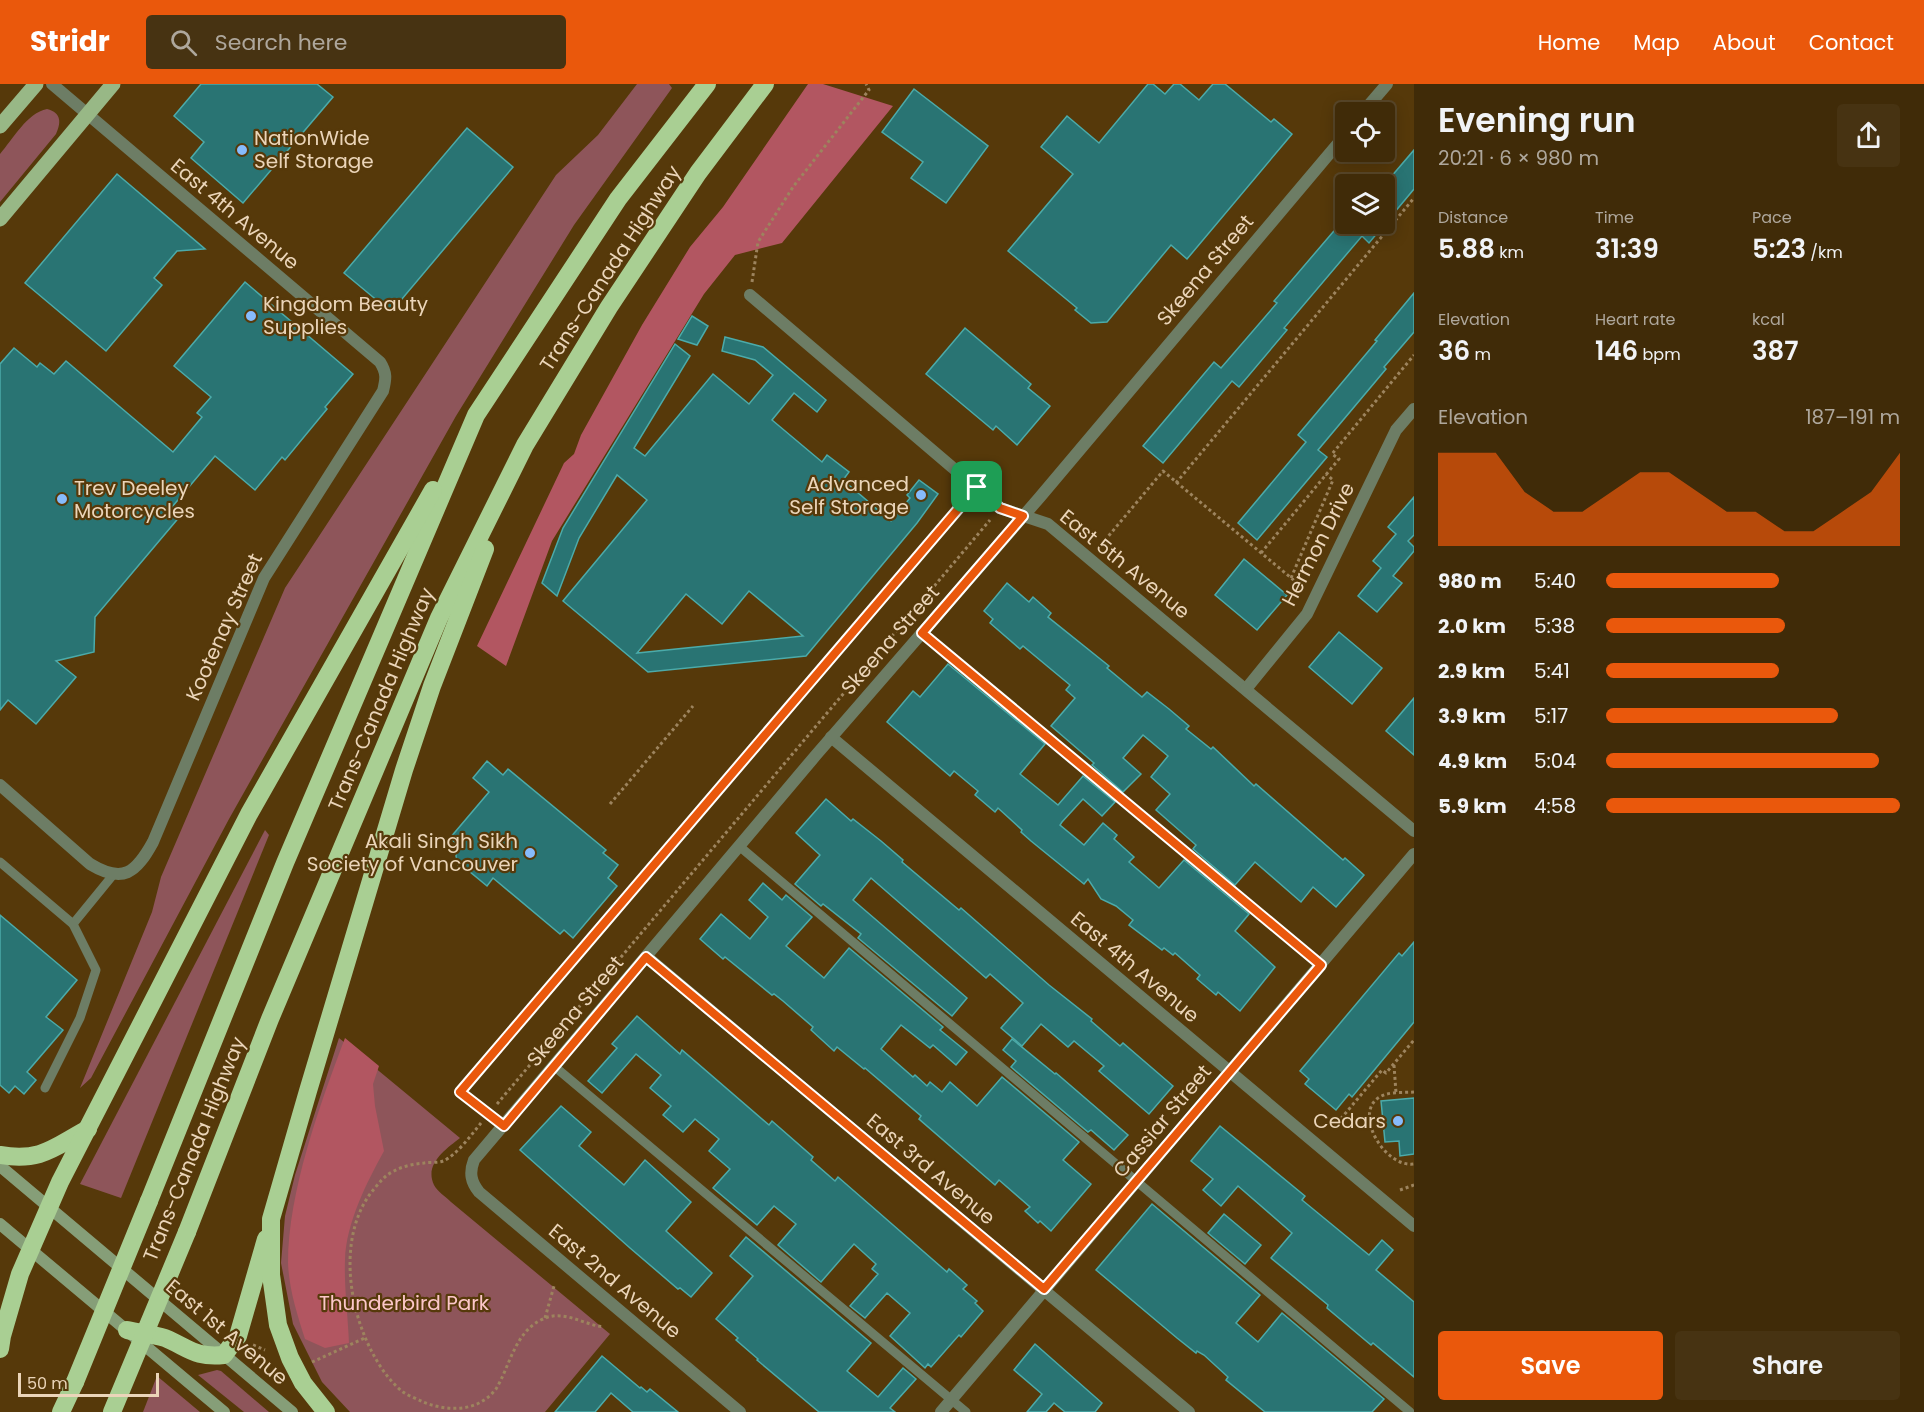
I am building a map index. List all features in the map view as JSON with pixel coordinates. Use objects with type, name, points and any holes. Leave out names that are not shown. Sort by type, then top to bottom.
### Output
[{"type":"highway","name":"Trans-Canada Highway","points":[[61,1412],[149,1201],[285,862],[476,415],[618,199],[707,84]]},
{"type":"highway","name":"Trans-Canada Highway","points":[[112,1412],[270,1019],[439,618],[525,445],[609,307],[685,192],[765,84]]},
{"type":"highway","points":[[1,1338],[20,1274],[49,1208],[249,814],[476,415]]},
{"type":"highway","points":[[127,1330],[164,1338],[195,1354],[212,1356],[224,1355],[238,1336],[404,770],[432,686],[525,445]]},
{"type":"highway","points":[[0,1155],[31,1157],[48,1152],[88,1129]]},
{"type":"highway","points":[[271,1219],[271,1275],[279,1324],[290,1358],[303,1383],[326,1412]]},
{"type":"main road","points":[[0,126],[36,84]]},
{"type":"main road","points":[[0,219],[113,84]]},
{"type":"main road","name":"East 1st Avenue","points":[[0,1166],[292,1412]]},
{"type":"main road","points":[[0,1224],[224,1412]]},
{"type":"street","name":"East 4th Avenue","points":[[52,84],[380,363],[385,370],[386,377]]},
{"type":"street","points":[[1372,102],[1387,84]]},
{"type":"street","name":"Skeena Street","points":[[471,1176],[474,1160],[831,737],[1023,516],[1335,147]]},
{"type":"street","name":"East 5th Avenue","points":[[750,295],[1000,508],[1048,524],[1414,831]]},
{"type":"street","name":"Kootenay Street","points":[[113,875],[132,870],[142,861],[153,842],[264,578],[383,391],[386,377]]},
{"type":"street","name":"Hermon Drive","points":[[1246,689],[1307,614],[1396,430],[1414,409]]},
{"type":"street","name":"East 4th Avenue","points":[[831,737],[1414,1226]]},
{"type":"street","points":[[0,786],[90,864],[113,875]]},
{"type":"street","name":"Cassiar Street","points":[[940,1412],[1414,854]]},
{"type":"street","name":"East 3rd Avenue","points":[[646,957],[1189,1412]]},
{"type":"street","name":"East 2nd Avenue","points":[[471,1176],[473,1185],[479,1192],[740,1412]]},
{"type":"lane","points":[[504,1126],[460,1092],[977,487]]},
{"type":"lane","points":[[922,633],[1321,965]]},
{"type":"lane","points":[[739,846],[1410,1412]]},
{"type":"lane","points":[[0,862],[73,924],[96,970],[80,1018],[45,1089]]},
{"type":"lane","points":[[73,924],[113,875]]},
{"type":"lane","points":[[555,1066],[966,1412]]},
{"type":"path","points":[[750,295],[758,242],[793,187],[869,90],[866,84]]},
{"type":"path","points":[[1176,483],[1414,198]]},
{"type":"path","points":[[1261,553],[1339,459],[1332,454],[1414,355]]},
{"type":"path","points":[[1101,545],[1163,471],[1306,590]]},
{"type":"path","points":[[1291,578],[1333,480],[1326,474]]},
{"type":"path","points":[[610,804],[693,706]]},
{"type":"path","points":[[1333,1128],[1382,1070],[1386,1073],[1414,1040]]},
{"type":"path","points":[[1394,1064],[1396,1093]]},
{"type":"path","points":[[1414,1092],[1385,1094],[1375,1100],[1369,1112],[1374,1135],[1380,1148],[1392,1158],[1407,1165],[1414,1164]]},
{"type":"path","points":[[1400,1190],[1414,1185]]},
{"type":"path","points":[[545,1318],[554,1286]]},
{"type":"path","points":[[309,1363],[366,1338]]},
{"type":"path","points":[[250,1343],[265,1350]]},
{"type":"green space","points":[[637,84],[669,84],[672,88],[574,225],[456,416],[229,819],[91,1078],[80,1088],[152,912],[161,877],[285,588],[556,175],[598,135]]},
{"type":"green space","points":[[47,109],[58,116],[59,126],[56,134],[0,202],[0,154],[27,121],[40,111]]},
{"type":"green space","points":[[265,830],[269,835],[121,1198],[80,1184]]},
{"type":"green space","name":"Thunderbird Park","points":[[339,1038],[460,1138],[443,1152],[434,1164],[432,1177],[437,1189],[610,1334],[545,1412],[350,1412],[322,1382],[293,1324],[281,1263],[285,1216],[295,1175]]},
{"type":"green space","points":[[217,1370],[269,1412],[244,1412],[198,1375]]},
{"type":"green space","points":[[157,1376],[200,1412],[143,1412]]},
{"type":"shaded area","points":[[808,84],[823,84],[893,106],[782,243],[735,255],[704,294],[552,541],[506,666],[477,646],[564,463],[574,454],[581,435],[642,325],[690,247],[723,207]]},
{"type":"shaded area","points":[[345,1038],[379,1066],[373,1084],[384,1151],[358,1203],[346,1246],[345,1281],[349,1343],[325,1348],[305,1339],[302,1330],[290,1282],[289,1236],[299,1178],[307,1149]]},
{"type":"building","name":"NationWide Self Storage","points":[[201,84],[317,84],[333,97],[243,203],[191,158],[204,142],[174,116]]},
{"type":"building","points":[[1148,84],[1153,84],[1165,94],[1174,84],[1180,84],[1199,100],[1213,84],[1225,84],[1271,122],[1274,119],[1292,134],[1187,259],[1171,245],[1107,322],[1091,323],[1075,310],[1077,308],[1008,251],[1073,174],[1041,147],[1067,116],[1099,143]]},
{"type":"building","points":[[914,89],[988,146],[946,203],[911,178],[923,162],[882,132]]},
{"type":"building","points":[[467,128],[513,167],[391,312],[344,273]]},
{"type":"building","points":[[1414,150],[1414,189],[1395,212],[1395,174]]},
{"type":"building","points":[[117,174],[205,249],[177,251],[154,278],[162,285],[106,351],[25,283]]},
{"type":"building","points":[[1335,230],[1335,234],[1376,234],[1369,243],[1362,236],[1284,328],[1287,330],[1239,387],[1232,381],[1163,463],[1143,446],[1214,362],[1221,368],[1277,303],[1274,301]]},
{"type":"building","points":[[245,282],[353,374],[285,460],[282,457],[255,490],[215,456],[172,507],[181,515],[95,617],[94,652],[56,661],[76,677],[36,724],[8,700],[0,710],[0,364],[14,348],[37,367],[40,363],[54,374],[66,361],[173,452],[202,417],[197,413],[211,397],[174,366]]},
{"type":"building","points":[[1414,293],[1414,332],[1318,450],[1327,457],[1257,540],[1238,523],[1306,442],[1298,435]]},
{"type":"building","points":[[692,316],[708,326],[697,345],[678,339]]},
{"type":"building","points":[[965,328],[1031,384],[1028,388],[1050,406],[1017,445],[996,426],[993,430],[926,374]]},
{"type":"building","points":[[725,337],[763,347],[826,400],[817,412],[794,393],[772,420],[822,462],[827,455],[849,472],[843,480],[891,521],[910,498],[907,495],[919,480],[938,494],[917,523],[806,656],[648,672],[563,601],[647,500],[617,475],[579,538],[557,596],[542,583],[563,528],[675,344],[690,356],[634,448],[645,456],[713,374],[749,404],[773,375],[755,360],[722,351]],"holes":[[[749,591],[803,636],[637,653],[686,594],[722,624]]]},
{"type":"building","points":[[1414,497],[1414,535],[1408,541],[1414,547],[1414,551],[1393,576],[1402,583],[1377,612],[1358,596],[1381,568],[1373,561],[1396,534],[1388,527]]},
{"type":"building","points":[[1244,559],[1287,595],[1257,630],[1215,595]]},
{"type":"building","points":[[1007,583],[1029,602],[1033,597],[1051,613],[1048,617],[1109,666],[1107,668],[1142,697],[1147,692],[1169,709],[1189,726],[1186,729],[1211,749],[1213,747],[1254,786],[1256,784],[1343,860],[1345,858],[1364,875],[1336,907],[1313,887],[1301,902],[1255,862],[1235,885],[1193,849],[1196,845],[1156,810],[1170,794],[1151,777],[1168,756],[1143,735],[1123,758],[1141,774],[1123,792],[1051,726],[1075,698],[1066,690],[1070,685],[1023,646],[1020,649],[990,623],[993,619],[984,611]]},
{"type":"building","points":[[1339,632],[1382,668],[1352,704],[1309,667]]},
{"type":"building","points":[[948,664],[1045,744],[1020,774],[1058,805],[1083,776],[1115,802],[1102,816],[1083,799],[1062,822],[1060,825],[1084,845],[1103,823],[1117,835],[1114,839],[1134,857],[1129,862],[1159,888],[1184,860],[1249,914],[1235,931],[1275,967],[1240,1011],[1218,992],[1216,995],[1197,979],[1200,975],[1175,953],[1173,955],[1164,948],[1162,950],[1129,925],[1133,920],[1116,906],[1101,899],[1088,879],[1084,884],[1031,841],[998,808],[995,812],[975,795],[978,791],[954,771],[950,776],[887,722],[913,691],[920,697]]},
{"type":"building","points":[[1414,698],[1414,755],[1386,731]]},
{"type":"building","name":"Akali Singh Sikh Society of Vancouver","points":[[487,761],[503,775],[508,769],[606,850],[603,853],[618,865],[608,878],[617,886],[573,938],[564,930],[560,934],[493,878],[487,886],[470,872],[458,866],[456,856],[458,845],[450,838],[489,792],[473,778]]},
{"type":"building","points":[[826,799],[851,821],[853,819],[881,841],[903,860],[902,862],[959,910],[961,908],[1049,985],[1092,1019],[1091,1021],[1120,1046],[1123,1043],[1173,1086],[1149,1114],[1099,1071],[1104,1066],[1074,1041],[1068,1047],[1041,1024],[1022,1046],[1001,1028],[1023,1003],[990,974],[986,978],[871,878],[853,900],[967,998],[952,1016],[858,938],[861,934],[823,904],[821,906],[795,884],[820,855],[796,833]]},
{"type":"building","points":[[763,883],[782,900],[786,895],[812,917],[786,946],[824,978],[849,948],[943,1027],[940,1030],[967,1052],[956,1065],[933,1045],[930,1048],[901,1025],[881,1049],[913,1077],[915,1075],[927,1086],[930,1082],[942,1092],[950,1082],[977,1106],[1002,1077],[1079,1142],[1063,1160],[1091,1184],[1051,1231],[1025,1211],[1030,1207],[999,1180],[995,1185],[865,1068],[837,1047],[834,1051],[811,1030],[813,1027],[783,1001],[774,994],[772,995],[725,957],[723,959],[700,939],[721,914],[750,939],[768,917],[749,900]]},
{"type":"building","points":[[0,915],[77,980],[46,1017],[63,1030],[27,1072],[36,1080],[24,1094],[15,1086],[9,1093],[0,1085]]},
{"type":"building","points":[[1414,942],[1414,1022],[1352,1097],[1349,1094],[1336,1110],[1305,1084],[1309,1079],[1300,1071],[1399,953],[1402,956]]},
{"type":"building","points":[[637,1016],[680,1054],[682,1050],[769,1125],[772,1121],[813,1157],[811,1160],[835,1181],[838,1177],[947,1272],[949,1269],[967,1285],[963,1289],[977,1301],[975,1303],[983,1311],[931,1367],[928,1364],[925,1368],[890,1336],[910,1313],[887,1293],[865,1318],[850,1306],[878,1274],[872,1269],[876,1264],[854,1244],[821,1282],[778,1245],[796,1224],[774,1206],[757,1225],[713,1188],[730,1169],[709,1151],[719,1139],[695,1119],[683,1132],[663,1115],[671,1106],[650,1088],[661,1075],[636,1054],[602,1093],[588,1081],[617,1048],[612,1044]]},
{"type":"building","points":[[1012,1039],[1056,1073],[1128,1135],[1114,1150],[1091,1130],[1088,1132],[1011,1067],[1016,1061],[1003,1050]]},
{"type":"building","name":"Cedars","points":[[1414,1098],[1414,1154],[1400,1156],[1399,1141],[1385,1142],[1381,1101]]},
{"type":"building","points":[[561,1106],[591,1132],[579,1146],[624,1185],[645,1160],[691,1202],[666,1231],[712,1273],[691,1297],[680,1288],[678,1289],[630,1248],[520,1150]]},
{"type":"building","points":[[1220,1126],[1305,1196],[1302,1200],[1369,1255],[1382,1240],[1393,1250],[1376,1270],[1414,1302],[1414,1377],[1373,1343],[1371,1345],[1327,1308],[1328,1305],[1271,1258],[1292,1233],[1238,1186],[1221,1206],[1203,1190],[1213,1179],[1191,1161]]},
{"type":"building","points":[[1152,1204],[1260,1295],[1236,1323],[1258,1342],[1282,1313],[1384,1399],[1372,1412],[1265,1412],[1226,1380],[1228,1377],[1204,1355],[1197,1351],[1196,1353],[1096,1270]]},
{"type":"building","points":[[1224,1214],[1261,1245],[1245,1264],[1208,1233]]},
{"type":"building","points":[[746,1237],[871,1343],[847,1371],[878,1397],[903,1368],[916,1379],[890,1408],[895,1412],[819,1412],[757,1360],[736,1340],[738,1338],[716,1319],[753,1276],[730,1256]]},
{"type":"building","points":[[1035,1344],[1102,1403],[1095,1412],[1065,1412],[1054,1403],[1046,1412],[1027,1412],[1042,1394],[1014,1370]]},
{"type":"building","points":[[602,1356],[640,1388],[647,1392],[650,1389],[678,1412],[633,1412],[611,1393],[595,1412],[555,1412]]},
{"type":"place","name":"NationWide Self Storage","points":[[242,150]]},
{"type":"place","name":"Kingdom Beauty Supplies","points":[[251,316]]},
{"type":"place","name":"Advanced Self Storage","points":[[921,495]]},
{"type":"place","name":"Trev Deeley Motorcycles","points":[[62,499]]},
{"type":"place","name":"Akali Singh Sikh Society of Vancouver","points":[[530,853]]},
{"type":"place","name":"Cedars","points":[[1398,1121]]},
{"type":"route","points":[[977,487],[1000,508],[1023,516],[922,633],[1321,965],[1044,1289],[646,957],[504,1126],[460,1092],[977,487]]}]
